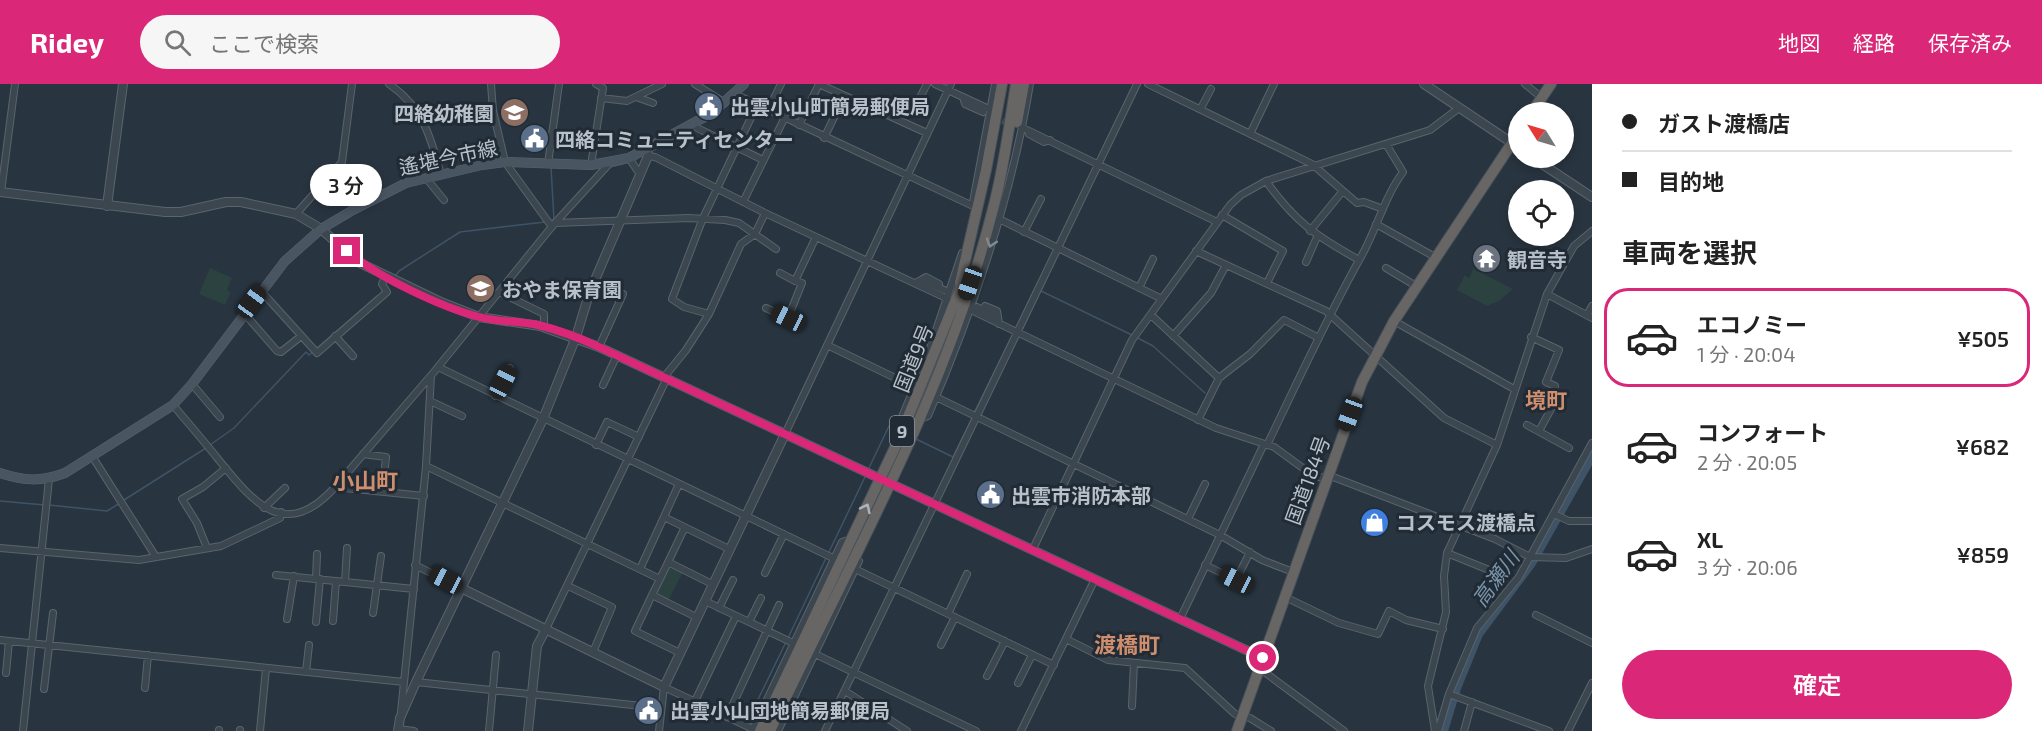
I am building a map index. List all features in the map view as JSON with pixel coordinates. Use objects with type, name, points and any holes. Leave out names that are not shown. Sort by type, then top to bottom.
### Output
[{"type":"highway","name":"9","points":[[951,312],[1002,84]]},
{"type":"highway","name":"国道9号","points":[[755,730],[851,539],[920,419],[996,215],[1016,84]]},
{"type":"highway","name":"9","points":[[996,215],[1011,168],[1024,84]]},
{"type":"highway","points":[[1539,102],[1551,84]]},
{"type":"highway","name":"国道9号","points":[[770,731],[830,614],[871,522],[899,439],[933,360],[982,228],[1011,118]]},
{"type":"highway","name":"国道184号","points":[[1237,731],[1362,382],[1394,321],[1416,286],[1508,153]]},
{"type":"main road","name":"遙堪今市線","points":[[0,473],[24,480],[48,479],[65,473],[173,405],[192,384],[260,291],[285,261],[321,229],[389,189],[482,165],[505,162],[609,164],[648,153],[725,103],[744,84]]},
{"type":"street","points":[[15,84],[1,192],[172,212],[226,202],[241,202],[296,214],[321,229],[360,262],[385,277],[479,317],[544,327],[576,337],[666,377],[1180,619],[1261,663],[1344,731]]},
{"type":"street","points":[[107,206],[123,84]]},
{"type":"street","points":[[296,214],[342,162],[352,84]]},
{"type":"street","points":[[389,84],[416,109],[429,129],[441,176]]},
{"type":"street","points":[[491,84],[493,111],[505,162],[553,225]]},
{"type":"street","points":[[548,164],[559,84]]},
{"type":"street","points":[[591,165],[603,88],[596,84]]},
{"type":"street","points":[[601,98],[627,101],[662,84]]},
{"type":"street","points":[[695,84],[725,103]]},
{"type":"street","points":[[768,111],[781,84]]},
{"type":"street","points":[[799,125],[819,84],[927,134]]},
{"type":"street","points":[[913,111],[927,84]]},
{"type":"street","points":[[935,84],[949,87],[987,111]]},
{"type":"street","points":[[899,439],[898,427],[948,299],[984,165],[987,111],[995,84]]},
{"type":"street","points":[[1011,168],[1023,128],[1030,84]]},
{"type":"street","points":[[825,731],[933,502],[977,416],[1137,84]]},
{"type":"street","points":[[1149,84],[1314,165],[1357,203],[1364,202],[1383,209]]},
{"type":"street","points":[[1250,134],[1274,84]]},
{"type":"street","points":[[1424,84],[1508,137]]},
{"type":"street","points":[[1525,84],[1542,98]]},
{"type":"street","points":[[659,731],[664,687],[949,87]]},
{"type":"street","points":[[1201,108],[1211,89]]},
{"type":"street","points":[[735,94],[824,138],[973,206]]},
{"type":"street","points":[[636,97],[653,103]]},
{"type":"street","points":[[824,138],[843,99]]},
{"type":"street","points":[[709,314],[684,307],[672,299],[704,218],[757,105]]},
{"type":"street","points":[[1033,549],[1132,340],[1222,215],[1241,195],[1266,182],[1314,165],[1430,130],[1459,108]]},
{"type":"street","points":[[743,202],[784,119]]},
{"type":"street","points":[[691,125],[764,160]]},
{"type":"street","points":[[1023,128],[1217,222]]},
{"type":"street","points":[[1029,134],[1044,142],[1050,140]]},
{"type":"street","points":[[1180,619],[1220,534],[1359,260],[1393,186],[1403,172],[1386,144]]},
{"type":"street","points":[[400,718],[543,419],[576,337],[589,294],[622,220],[648,153],[816,237],[918,281],[942,287]]},
{"type":"street","points":[[629,158],[639,173]]},
{"type":"street","points":[[173,405],[243,490],[264,508],[281,512],[306,512],[321,503],[335,487],[438,368],[553,225],[609,164]]},
{"type":"street","points":[[1548,168],[1592,197]]},
{"type":"street","points":[[426,178],[444,200]]},
{"type":"street","points":[[1266,182],[1284,206],[1317,237],[1359,260]]},
{"type":"street","points":[[1310,231],[1342,192]]},
{"type":"street","points":[[1024,232],[1041,199]]},
{"type":"street","points":[[528,731],[537,646],[628,461],[666,377],[709,314],[741,244],[747,237],[755,234],[765,213]]},
{"type":"street","points":[[920,419],[928,416],[974,308],[996,215],[1024,232],[1162,299]]},
{"type":"street","points":[[1222,215],[1283,251],[1267,283]]},
{"type":"street","points":[[553,225],[704,218],[739,223],[776,249]]},
{"type":"street","points":[[1376,224],[1435,257]]},
{"type":"street","points":[[1437,731],[1428,686],[1446,612],[1444,576],[1447,553],[1497,445],[1547,294],[1574,246],[1592,231]]},
{"type":"street","points":[[795,280],[816,237]]},
{"type":"street","points":[[1306,262],[1317,237]]},
{"type":"street","points":[[1196,251],[1330,314],[1444,418],[1497,445]]},
{"type":"street","points":[[1139,288],[1153,259]]},
{"type":"street","points":[[977,262],[981,273]]},
{"type":"street","points":[[1173,336],[1211,293],[1226,265]]},
{"type":"street","points":[[1386,268],[1416,286]]},
{"type":"street","points":[[766,308],[788,318],[802,283],[780,273]]},
{"type":"street","points":[[260,291],[317,353],[387,292],[382,285],[385,277]]},
{"type":"street","points":[[918,281],[948,299]]},
{"type":"street","points":[[499,292],[544,314],[544,327]]},
{"type":"street","points":[[599,347],[623,294]]},
{"type":"street","points":[[1547,294],[1589,317],[1592,306]]},
{"type":"street","points":[[985,306],[997,311],[999,324]]},
{"type":"street","points":[[974,308],[998,316]]},
{"type":"street","points":[[974,308],[1017,334],[1198,420],[1224,432],[1281,451],[1311,474],[1322,478],[1328,476],[1495,539],[1530,556],[1566,558],[1592,549]]},
{"type":"street","points":[[244,313],[277,351],[281,352],[300,336]]},
{"type":"street","points":[[1150,315],[1219,378]]},
{"type":"street","points":[[1198,420],[1219,378],[1250,354],[1284,320],[1318,338]]},
{"type":"street","points":[[1394,321],[1514,389]]},
{"type":"street","points":[[335,336],[353,356]]},
{"type":"street","points":[[1531,337],[1559,350],[1546,382],[1555,386],[1551,410],[1539,431]]},
{"type":"street","points":[[827,345],[914,387]]},
{"type":"street","points":[[930,348],[933,360]]},
{"type":"street","points":[[948,348],[952,361]]},
{"type":"street","points":[[603,385],[617,355]]},
{"type":"street","points":[[438,368],[835,559]]},
{"type":"street","points":[[495,396],[510,368]]},
{"type":"street","points":[[414,731],[398,730],[426,466],[431,376]]},
{"type":"street","points":[[192,384],[220,417]]},
{"type":"street","points":[[936,397],[1220,534],[1250,552],[1293,572]]},
{"type":"street","points":[[430,401],[462,416]]},
{"type":"street","points":[[596,445],[607,422],[639,437]]},
{"type":"street","points":[[1527,425],[1569,448]]},
{"type":"street","points":[[1437,731],[1449,694],[1477,628],[1519,578],[1591,446]]},
{"type":"street","points":[[363,454],[386,457],[384,477]]},
{"type":"street","points":[[92,456],[156,557]]},
{"type":"street","points":[[426,466],[660,579]]},
{"type":"street","points":[[207,548],[197,523],[182,499],[203,487],[226,468]]},
{"type":"street","points":[[23,731],[48,479]]},
{"type":"street","points":[[640,569],[679,484]]},
{"type":"street","points":[[1188,519],[1205,484]]},
{"type":"street","points":[[335,487],[423,496]]},
{"type":"street","points":[[264,508],[285,488]]},
{"type":"street","points":[[0,548],[139,560],[221,546],[280,518],[281,512]]},
{"type":"street","points":[[1554,514],[1569,521],[1592,521]]},
{"type":"street","points":[[664,517],[684,529],[729,549]]},
{"type":"street","points":[[778,731],[815,654],[830,614],[873,530],[871,522]]},
{"type":"street","points":[[680,653],[635,631],[684,529]]},
{"type":"street","points":[[765,573],[784,534]]},
{"type":"street","points":[[773,695],[795,644],[814,611],[842,543],[851,539]]},
{"type":"street","points":[[345,582],[347,548]]},
{"type":"street","points":[[1205,565],[1236,580],[1250,552]]},
{"type":"street","points":[[1447,553],[1489,570]]},
{"type":"street","points":[[316,622],[317,554]]},
{"type":"street","points":[[373,613],[381,556]]},
{"type":"street","points":[[668,562],[712,584]]},
{"type":"street","points":[[415,565],[755,730]]},
{"type":"street","points":[[855,569],[1054,665]]},
{"type":"street","points":[[276,574],[414,589]]},
{"type":"street","points":[[941,645],[967,574]]},
{"type":"street","points":[[287,619],[294,576]]},
{"type":"street","points":[[1022,731],[1095,579]]},
{"type":"street","points":[[719,608],[733,580]]},
{"type":"street","points":[[333,621],[336,581]]},
{"type":"street","points":[[568,586],[612,607],[593,652]]},
{"type":"street","points":[[652,595],[698,618]]},
{"type":"street","points":[[1285,597],[1339,623],[1378,634],[1389,611],[1406,620],[1443,629]]},
{"type":"street","points":[[749,622],[761,598]]},
{"type":"street","points":[[705,602],[795,644]]},
{"type":"street","points":[[726,717],[779,604]]},
{"type":"street","points":[[44,689],[53,613]]},
{"type":"street","points":[[1536,615],[1592,643]]},
{"type":"street","points":[[695,701],[736,616]]},
{"type":"street","points":[[1066,639],[1108,660],[1185,668],[1235,714],[1271,731]]},
{"type":"street","points":[[0,640],[404,682]]},
{"type":"street","points":[[6,674],[9,640]]},
{"type":"street","points":[[987,676],[1005,641]]},
{"type":"street","points":[[306,672],[309,645]]},
{"type":"street","points":[[145,688],[148,654]]},
{"type":"street","points":[[815,654],[976,731]]},
{"type":"street","points":[[489,731],[496,655]]},
{"type":"street","points":[[1018,683],[1032,655]]},
{"type":"street","points":[[1132,705],[1134,663]]},
{"type":"street","points":[[260,731],[266,668]]},
{"type":"street","points":[[416,682],[661,708]]},
{"type":"street","points":[[1568,731],[1592,683]]},
{"type":"street","points":[[845,691],[904,730]]},
{"type":"street","points":[[788,693],[790,705]]},
{"type":"street","points":[[1449,694],[1549,731]]},
{"type":"street","points":[[1464,731],[1472,702]]},
{"type":"green space","points":[[210,268],[232,278],[227,290],[231,292],[225,305],[199,294]]},
{"type":"green space","points":[[1473,269],[1513,289],[1499,301],[1487,306],[1457,290],[1465,275],[1469,278]]},
{"type":"green space","points":[[669,565],[683,572],[668,601],[656,595]]},
{"type":"waterway","points":[[719,112],[736,97]]},
{"type":"waterway","points":[[652,151],[669,142]]},
{"type":"waterway","points":[[610,167],[623,164]]},
{"type":"waterway","points":[[550,221],[554,220],[551,167]]},
{"type":"waterway","points":[[396,275],[460,232],[545,222]]},
{"type":"waterway","points":[[1015,330],[1035,288]]},
{"type":"waterway","points":[[1039,290],[1132,335]]},
{"type":"waterway","points":[[317,348],[377,296]]},
{"type":"waterway","points":[[974,413],[1013,334]]},
{"type":"waterway","points":[[1136,337],[1153,346],[1205,393]]},
{"type":"waterway","points":[[210,445],[234,428],[306,352],[309,355],[314,351]]},
{"type":"waterway","points":[[916,439],[953,457],[972,418]]},
{"type":"waterway","points":[[868,470],[889,426],[895,429]]},
{"type":"waterway","points":[[124,500],[206,448]]},
{"type":"waterway","name":"高瀬川","points":[[1443,731],[1456,688],[1478,634],[1531,563],[1592,455]]},
{"type":"waterway","points":[[828,554],[865,477]]},
{"type":"waterway","points":[[0,501],[45,505]]},
{"type":"waterway","points":[[49,505],[107,511],[120,503]]},
{"type":"waterway","points":[[788,638],[826,558]]},
{"type":"waterway","points":[[746,724],[786,642]]},
{"type":"tunnel","points":[[994,117],[1025,132]]},
{"type":"place","name":"出雲小山町簡易郵便局","points":[[709,106]]},
{"type":"place","name":"四絡幼稚園","points":[[515,113]]},
{"type":"place","name":"四絡コミュニティセンター","points":[[534,139]]},
{"type":"place","name":"観音寺","points":[[1486,259]]},
{"type":"place","name":"おやま保育園","points":[[481,289]]},
{"type":"place","name":"出雲市消防本部","points":[[990,495]]},
{"type":"place","name":"コスモス渡橋点","points":[[1375,522]]},
{"type":"place","name":"出雲小山団地簡易郵便局","points":[[649,710]]},
{"type":"district","name":"境町","points":[[1546,399]]},
{"type":"district","name":"小山町","points":[[365,480]]},
{"type":"district","name":"渡橋町","points":[[1127,644]]},
{"type":"route","points":[[347,251],[385,277],[479,317],[540,326],[599,347],[881,477],[1263,658]]}]
